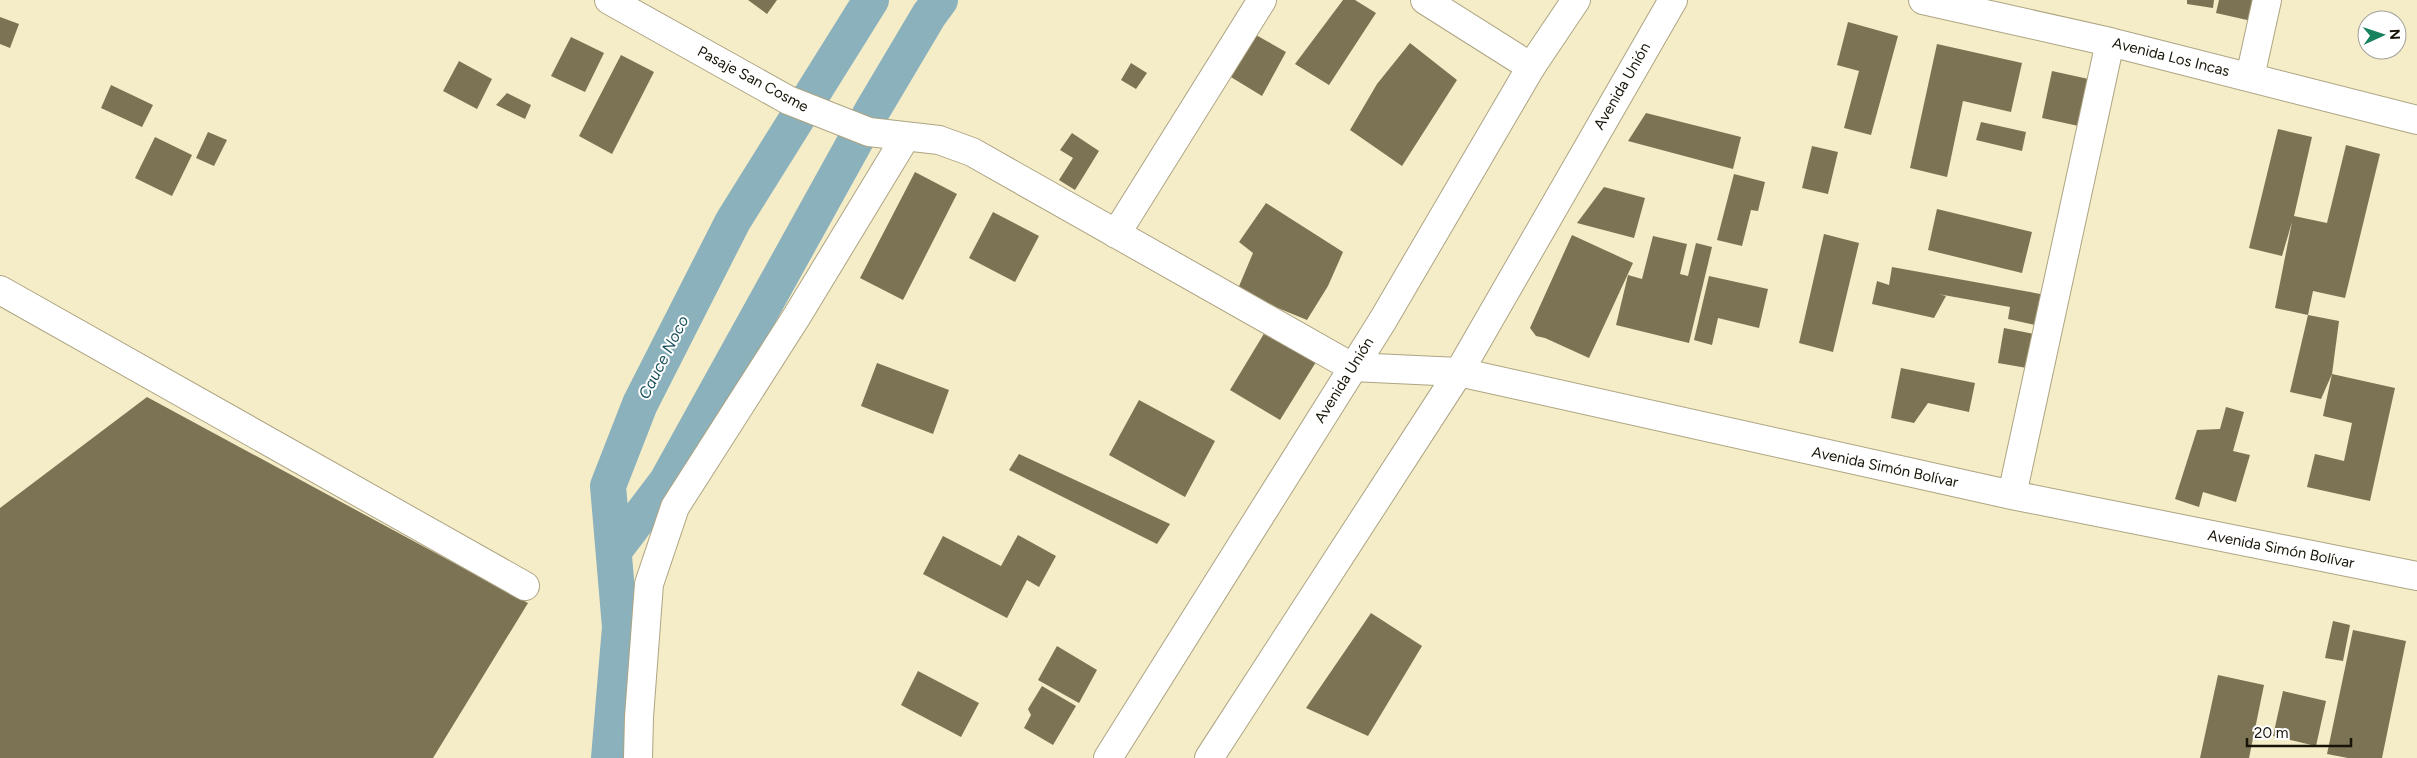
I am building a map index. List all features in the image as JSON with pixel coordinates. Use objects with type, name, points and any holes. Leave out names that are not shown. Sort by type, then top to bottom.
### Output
[{"type":"street","name":"Pasaje San Cosme","points":[[609,0],[788,100],[869,132],[905,138],[939,140],[972,152],[1352,367]]},
{"type":"street","points":[[1116,234],[1262,0]]},
{"type":"street","points":[[1425,0],[1532,67]]},
{"type":"street","name":"Avenida Unión","points":[[1108,758],[1383,320],[1532,67],[1576,0]]},
{"type":"street","name":"Avenida Unión","points":[[1209,758],[1459,372],[1673,0]]},
{"type":"street","name":"Avenida Los Incas","points":[[1923,0],[2110,42],[2417,120]]},
{"type":"street","points":[[2250,78],[2268,0]]},
{"type":"street","points":[[2012,495],[2110,42]]},
{"type":"street","points":[[638,758],[639,717],[649,584],[675,507],[797,316],[905,138]]},
{"type":"street","points":[[0,290],[525,586]]},
{"type":"street","name":"Avenida Simón Bolívar","points":[[1352,367],[1459,372],[2012,495],[2417,576]]},
{"type":"building","points":[[748,0],[777,0],[767,14]]},
{"type":"building","points":[[1343,0],[1355,0],[1376,13],[1329,85],[1295,64]]},
{"type":"building","points":[[2187,0],[2214,0],[2213,8],[2187,4]]},
{"type":"building","points":[[2219,0],[2261,0],[2256,22],[2216,13]]},
{"type":"building","points":[[0,17],[19,24],[10,48],[0,44]]},
{"type":"building","points":[[1848,22],[1898,36],[1871,135],[1844,128],[1859,71],[1837,65]]},
{"type":"building","points":[[1256,35],[1286,52],[1262,96],[1221,71],[1230,56],[1240,61]]},
{"type":"building","points":[[571,37],[604,53],[585,92],[551,76]]},
{"type":"building","points":[[1410,43],[1457,80],[1402,166],[1350,130],[1377,84]]},
{"type":"building","points":[[1937,44],[2022,63],[2011,112],[1963,101],[1947,177],[1910,168]]},
{"type":"building","points":[[621,55],[654,72],[612,154],[579,136]]},
{"type":"building","points":[[459,61],[492,79],[477,109],[443,91]]},
{"type":"building","points":[[1131,63],[1147,73],[1136,89],[1121,80]]},
{"type":"building","points":[[2052,71],[2093,80],[2083,127],[2042,118]]},
{"type":"building","points":[[111,85],[153,105],[142,127],[101,108]]},
{"type":"building","points":[[507,93],[531,105],[525,119],[496,105]]},
{"type":"building","points":[[1646,113],[1741,137],[1733,169],[1628,141]]},
{"type":"building","points":[[1981,122],[2026,132],[2022,151],[1976,140]]},
{"type":"building","points":[[2278,129],[2312,137],[2294,216],[2327,223],[2346,145],[2380,154],[2345,298],[2313,291],[2308,315],[2275,308],[2292,222],[2282,256],[2249,248]]},
{"type":"building","points":[[208,132],[227,140],[214,166],[196,158]]},
{"type":"building","points":[[1072,133],[1099,151],[1075,190],[1059,180],[1073,158],[1060,150]]},
{"type":"building","points":[[155,137],[192,155],[172,196],[135,178]]},
{"type":"building","points":[[1812,146],[1838,152],[1828,194],[1802,188]]},
{"type":"building","points":[[915,172],[957,194],[903,300],[860,278]]},
{"type":"building","points":[[1734,174],[1765,182],[1758,211],[1751,210],[1742,246],[1717,240]]},
{"type":"building","points":[[1604,187],[1645,198],[1634,238],[1577,223]]},
{"type":"building","points":[[1266,203],[1343,252],[1328,286],[1307,320],[1237,291],[1253,253],[1239,242]]},
{"type":"building","points":[[1937,209],[2032,232],[2022,273],[1928,250]]},
{"type":"building","points":[[993,212],[1039,236],[1015,282],[969,258]]},
{"type":"building","points":[[1824,234],[1859,243],[1833,352],[1799,343]]},
{"type":"building","points":[[1572,235],[1633,263],[1589,358],[1545,338],[1536,336],[1530,328]]},
{"type":"building","points":[[1653,236],[1687,244],[1680,274],[1688,276],[1696,243],[1712,247],[1689,343],[1616,325],[1628,275],[1642,279]]},
{"type":"building","points":[[1892,267],[2046,295],[2039,326],[2008,319],[2010,307],[1938,294],[1946,296],[1934,318],[1872,304],[1877,281],[1889,285]]},
{"type":"building","points":[[1709,276],[1768,289],[1759,328],[1718,318],[1712,345],[1694,340]]},
{"type":"building","points":[[2308,315],[2339,321],[2332,374],[2321,399],[2290,392]]},
{"type":"building","points":[[2004,328],[2034,334],[2027,368],[1998,363]]},
{"type":"building","points":[[1265,332],[1316,362],[1280,420],[1230,390]]},
{"type":"building","points":[[877,363],[949,390],[933,434],[861,406]]},
{"type":"building","points":[[1901,368],[1975,383],[1969,412],[1928,403],[1914,423],[1891,418]]},
{"type":"building","points":[[2332,374],[2395,388],[2370,501],[2307,487],[2315,454],[2344,461],[2352,423],[2323,416]]},
{"type":"building","points":[[147,397],[528,603],[433,758],[0,758],[0,508]]},
{"type":"building","points":[[1139,400],[1215,441],[1185,497],[1109,455]]},
{"type":"building","points":[[2226,407],[2244,412],[2233,451],[2250,455],[2236,502],[2203,492],[2199,507],[2175,499],[2197,430],[2220,429]]},
{"type":"building","points":[[1019,454],[1170,524],[1157,544],[1009,470]]},
{"type":"building","points":[[1018,535],[1056,556],[1039,587],[1027,580],[1007,618],[923,574],[943,536],[1001,566]]},
{"type":"building","points":[[1371,613],[1422,646],[1368,736],[1306,708]]},
{"type":"building","points":[[2333,621],[2350,625],[2343,661],[2325,658]]},
{"type":"building","points":[[2353,630],[2406,641],[2382,758],[2348,758],[2327,754]]},
{"type":"building","points":[[1057,646],[1097,670],[1079,703],[1038,680]]},
{"type":"building","points":[[918,671],[979,703],[961,737],[901,705]]},
{"type":"building","points":[[2218,675],[2264,685],[2249,758],[2200,758]]},
{"type":"building","points":[[1042,686],[1076,706],[1053,745],[1024,728],[1031,715],[1028,709]]},
{"type":"building","points":[[2283,691],[2326,701],[2316,746],[2273,736]]},
{"type":"waterway","name":"Cauce Noco","points":[[609,758],[620,627],[608,486],[640,404],[733,221],[871,0]]},
{"type":"waterway","points":[[614,551],[667,481],[872,111],[929,15],[940,0]]}]
